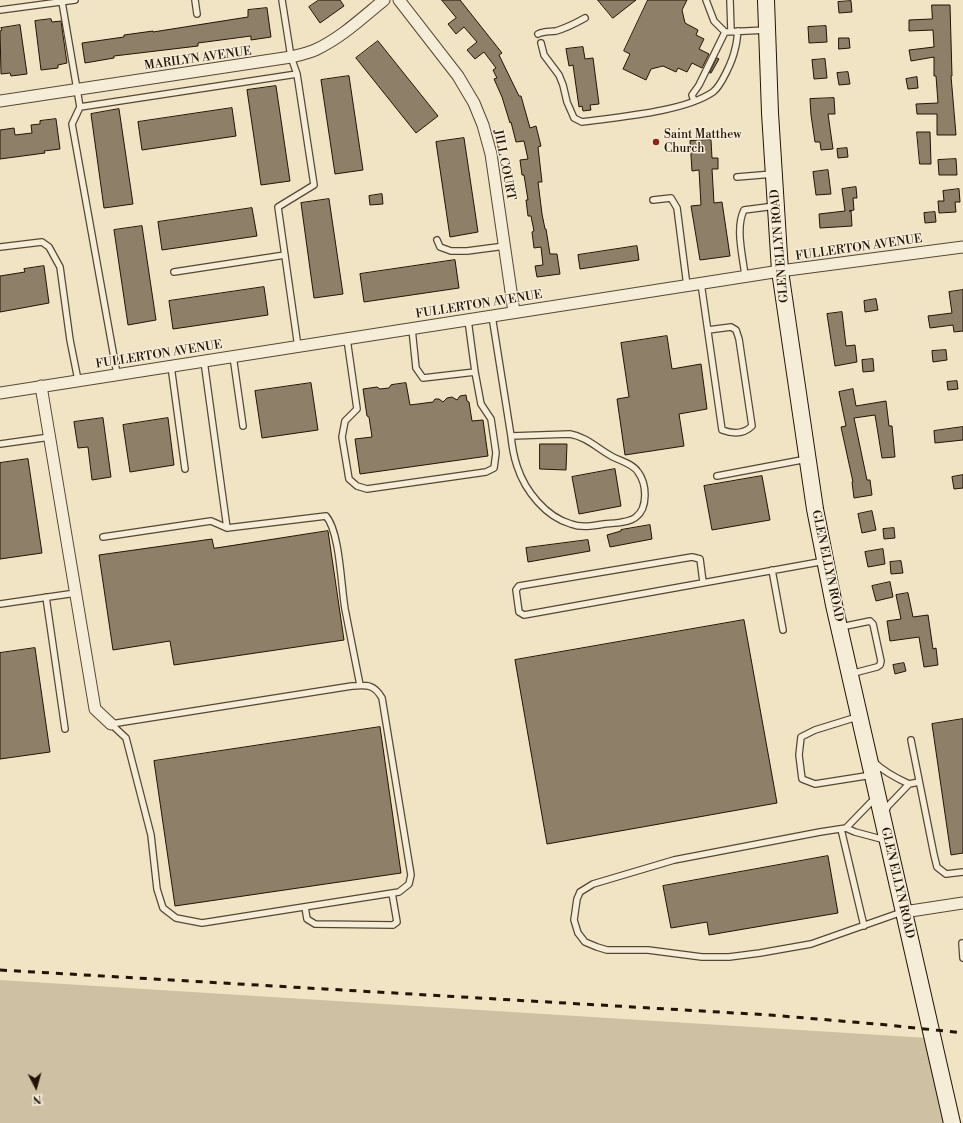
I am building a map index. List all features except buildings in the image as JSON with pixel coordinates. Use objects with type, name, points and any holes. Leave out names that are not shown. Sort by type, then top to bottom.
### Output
[{"type":"street","name":"MARILYN AVENUE","points":[[0,101],[291,57],[309,52],[328,43],[384,0]]},
{"type":"street","name":"JILL COURT","points":[[399,0],[450,64],[474,103],[483,125],[491,154],[514,312]]},
{"type":"street","name":"GLEN ELLYN ROAD","points":[[766,0],[770,113],[780,271],[815,509],[839,627],[952,1123]]},
{"type":"street","name":"FULLERTON AVENUE","points":[[0,392],[298,347],[746,276],[963,247]]},
{"type":"street","points":[[41,386],[95,709],[111,724]]},
{"type":"street","points":[[904,912],[963,903]]},
{"type":"lane","points":[[0,10],[76,0]]},
{"type":"lane","points":[[195,0],[197,14]]},
{"type":"lane","points":[[282,0],[291,57],[297,74],[314,185],[278,206],[298,347]]},
{"type":"lane","points":[[706,0],[714,22],[728,32],[767,30]]},
{"type":"lane","points":[[694,101],[692,95],[728,32],[730,0]]},
{"type":"lane","points":[[62,2],[80,107],[72,124],[117,374]]},
{"type":"lane","points":[[538,34],[561,29],[585,18]]},
{"type":"lane","points":[[541,43],[544,55],[559,75],[567,102],[574,118],[582,122],[648,113],[694,101],[714,92],[724,77],[735,50],[738,31]]},
{"type":"lane","points":[[80,107],[297,74]]},
{"type":"lane","points":[[737,177],[774,174]]},
{"type":"lane","points":[[653,200],[671,198],[677,208],[687,286]]},
{"type":"lane","points":[[746,276],[740,230],[740,218],[744,210],[776,206]]},
{"type":"lane","points":[[437,240],[440,247],[451,251],[467,252],[505,246]]},
{"type":"lane","points":[[0,247],[42,242],[49,247],[54,254],[60,267],[70,340],[78,380]]},
{"type":"lane","points":[[174,272],[284,255]]},
{"type":"lane","points":[[701,283],[722,430],[731,433],[747,431],[752,426],[739,339],[736,330],[731,327],[708,330]]},
{"type":"lane","points":[[492,316],[511,436],[517,467],[535,500],[556,518],[572,525],[590,526],[630,520],[636,517],[642,509],[645,501],[644,489],[638,472],[632,466],[611,456],[580,436],[570,434],[511,436]]},
{"type":"lane","points":[[347,339],[357,409],[345,421],[342,437],[349,479],[357,486],[367,489],[486,472],[494,468],[496,452],[491,419],[481,404],[468,320]]},
{"type":"lane","points":[[412,329],[416,368],[423,378],[475,372]]},
{"type":"lane","points":[[233,356],[243,426]]},
{"type":"lane","points":[[204,361],[227,528]]},
{"type":"lane","points":[[171,366],[185,469]]},
{"type":"lane","points":[[0,444],[50,437]]},
{"type":"lane","points":[[717,476],[808,459]]},
{"type":"lane","points":[[103,537],[211,521],[227,528],[326,516],[335,533],[345,608],[360,685]]},
{"type":"lane","points":[[702,582],[700,559],[692,557],[519,586],[516,590],[519,612],[524,615],[825,561]]},
{"type":"lane","points":[[772,570],[782,630]]},
{"type":"lane","points":[[0,604],[76,593]]},
{"type":"lane","points":[[46,598],[65,729]]},
{"type":"lane","points":[[839,627],[865,621],[870,621],[873,624],[881,660],[880,665],[877,668],[850,674]]},
{"type":"lane","points":[[360,685],[370,686],[377,690],[382,698],[410,867],[411,875],[409,884],[399,892],[202,923],[176,918],[163,908],[157,889],[151,835],[126,738],[111,724],[360,685]]},
{"type":"lane","points":[[860,716],[815,730],[801,737],[799,755],[802,779],[815,784],[873,774]]},
{"type":"lane","points":[[911,740],[937,868],[946,874],[963,872]]},
{"type":"lane","points":[[869,757],[880,768],[895,778],[909,784],[919,782]]},
{"type":"lane","points":[[882,817],[888,806],[909,784]]},
{"type":"lane","points":[[844,828],[878,796]]},
{"type":"lane","points":[[844,828],[864,926]]},
{"type":"lane","points":[[888,841],[844,828],[674,860],[593,884],[580,892],[577,898],[574,920],[578,933],[586,942],[607,950],[648,950],[702,957],[729,957],[788,949],[811,944],[904,912]]},
{"type":"lane","points":[[305,907],[307,919],[315,924],[393,925],[397,922],[392,893]]},
{"type":"lane","points":[[963,943],[963,958]]},
{"type":"shaded area","points":[[0,980],[928,1038],[948,1123],[0,1123]]},
{"type":"railway","points":[[0,970],[770,1015],[963,1033]]},
{"type":"place","name":"Saint Matthew Church","points":[[656,142]]}]
